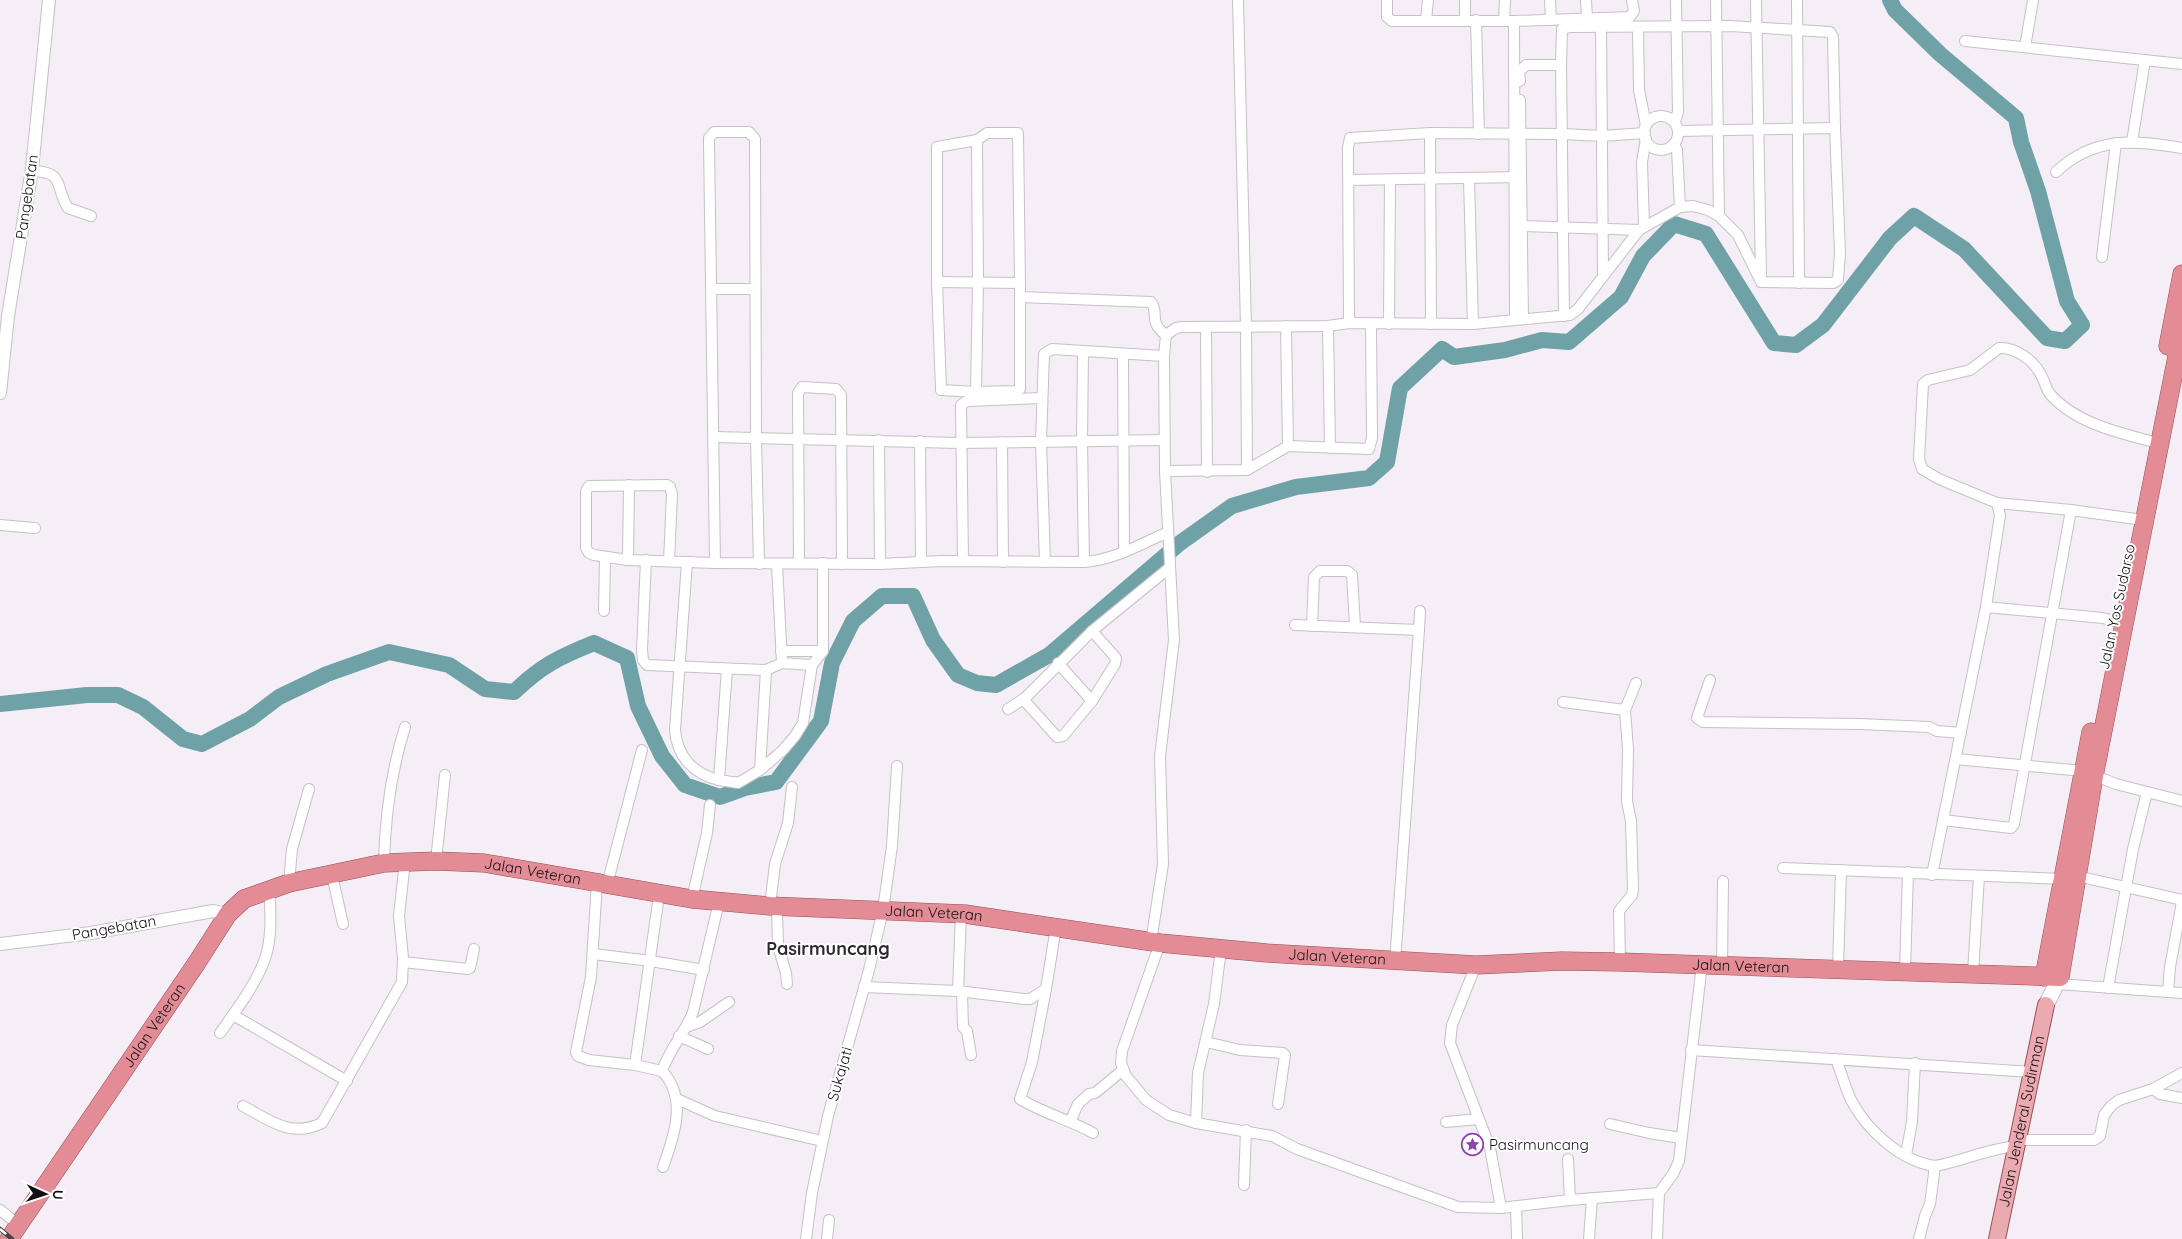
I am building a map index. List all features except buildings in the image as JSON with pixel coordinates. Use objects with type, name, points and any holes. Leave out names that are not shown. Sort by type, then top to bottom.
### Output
[{"type":"highway","name":"Jalan Yos Sudarso","points":[[2054,979],[2058,945],[2114,621],[2136,519],[2182,274]]},
{"type":"highway","name":"Jalan Yos Sudarso","points":[[2089,774],[2182,331]]},
{"type":"highway","name":"Jalan Veteran","points":[[14,1232],[212,942],[228,914],[244,899],[289,883],[332,876],[384,863],[436,861],[502,866],[659,895],[719,902],[961,914],[1155,942],[1395,962],[1476,965],[1562,960],[1973,973],[2054,979]]},
{"type":"main road","points":[[2046,1005],[2054,979]]},
{"type":"main road","name":"Jalan Jenderal Sudirman","points":[[1997,1239],[2046,1005]]},
{"type":"street","name":"Pangebatan","points":[[0,393],[4,316],[32,168],[49,0]]},
{"type":"street","points":[[1238,0],[1248,470]]},
{"type":"street","points":[[1387,0],[1388,16],[1392,21],[1509,21],[1630,17],[1634,11],[1632,0]]},
{"type":"street","points":[[1426,20],[1428,0]]},
{"type":"street","points":[[1465,0],[1465,20]]},
{"type":"street","points":[[1505,0],[1509,21],[1518,134]]},
{"type":"street","points":[[1550,0],[1554,20],[1556,53]]},
{"type":"street","points":[[1586,0],[1588,18]]},
{"type":"street","points":[[1676,0],[1678,26],[1678,112],[1674,144],[1677,150],[1680,207]]},
{"type":"street","points":[[1716,0],[1719,216]]},
{"type":"street","points":[[1756,0],[1761,282]]},
{"type":"street","points":[[1797,0],[1800,283]]},
{"type":"street","points":[[2025,47],[2033,0]]},
{"type":"street","points":[[1476,20],[1479,134]]},
{"type":"street","points":[[1601,26],[1604,274]]},
{"type":"street","points":[[1638,26],[1639,90],[1645,132],[1642,162],[1641,228]]},
{"type":"street","points":[[1564,316],[1561,65],[1562,29],[1570,27],[1756,26],[1827,31],[1832,35],[1840,276],[1833,283],[1761,282]]},
{"type":"street","points":[[1965,41],[2182,64]]},
{"type":"street","points":[[2132,142],[2145,60]]},
{"type":"street","points":[[1519,319],[1518,134],[1521,68],[1530,64],[1561,65]]},
{"type":"street","points":[[1349,323],[1348,147],[1350,138],[1430,133],[1602,136],[1645,132],[1657,116],[1667,116],[1677,126],[1719,130],[1835,128]]},
{"type":"street","points":[[715,563],[709,138],[714,132],[749,132],[754,139],[756,439],[759,564]]},
{"type":"street","points":[[1645,132],[1652,147],[1661,150],[1674,144]]},
{"type":"street","points":[[987,133],[1018,133],[1020,389],[1016,391],[976,392],[944,391],[939,387],[937,282],[936,150],[943,144],[977,140],[987,133]]},
{"type":"street","points":[[1430,133],[1431,324]]},
{"type":"street","points":[[976,392],[978,283],[977,140]]},
{"type":"street","points":[[2056,172],[2074,158],[2104,144],[2132,142],[2182,148]]},
{"type":"street","points":[[2102,257],[2116,143]]},
{"type":"street","points":[[32,168],[53,175],[60,185],[68,208],[91,216]]},
{"type":"street","points":[[1349,180],[1518,177]]},
{"type":"street","points":[[1518,177],[1523,226],[1519,319]]},
{"type":"street","points":[[1469,179],[1474,324]]},
{"type":"street","points":[[1389,324],[1390,180]]},
{"type":"street","points":[[1659,1193],[1501,1208],[1458,1207],[1297,1149],[1272,1136],[1246,1130],[1196,1123],[1169,1115],[1152,1105],[1123,1070],[1121,1057],[1125,1041],[1155,942],[1162,864],[1160,756],[1174,646],[1164,440],[1164,356],[1166,335],[1176,328],[1328,326],[1349,323],[1474,324],[1564,316],[1574,313],[1578,309],[1641,228],[1680,207],[1693,206],[1708,210],[1719,216],[1738,235],[1761,282]]},
{"type":"street","points":[[1523,226],[1603,229],[1641,228]]},
{"type":"street","points":[[937,282],[1020,283]]},
{"type":"street","points":[[712,289],[755,289]]},
{"type":"street","points":[[1020,297],[1151,302],[1154,308],[1155,324],[1166,335]]},
{"type":"street","points":[[1165,471],[1248,470],[1288,446],[1361,450],[1371,447],[1371,324]]},
{"type":"street","points":[[1286,326],[1288,446]]},
{"type":"street","points":[[1328,326],[1330,448]]},
{"type":"street","points":[[1206,327],[1206,472]]},
{"type":"street","points":[[2136,519],[2071,510],[1997,503],[1926,473],[1922,469],[1919,460],[1922,384],[1928,380],[1970,370],[1999,348],[2005,348],[2019,353],[2036,367],[2049,393],[2070,411],[2084,419],[2150,441]]},
{"type":"street","points":[[1044,562],[1041,398],[1042,359],[1045,352],[1052,349],[1164,356]]},
{"type":"street","points":[[1083,352],[1084,562]]},
{"type":"street","points":[[1123,354],[1124,552]]},
{"type":"street","points":[[800,563],[798,393],[802,387],[836,389],[840,392],[842,564]]},
{"type":"street","points":[[963,561],[960,410],[963,402],[1041,398]]},
{"type":"street","points":[[714,437],[960,443],[1164,440]]},
{"type":"street","points":[[879,440],[880,564]]},
{"type":"street","points":[[920,441],[922,561]]},
{"type":"street","points":[[1002,442],[1003,562]]},
{"type":"street","points":[[628,485],[628,560]]},
{"type":"street","points":[[669,561],[672,494],[670,487],[667,485],[589,486],[586,492],[586,548],[589,553],[605,558],[628,560],[759,564],[880,564],[922,561],[1084,562],[1099,560],[1124,552],[1168,535]]},
{"type":"street","points":[[1932,875],[1986,607],[2000,515],[1997,503]]},
{"type":"street","points":[[1943,820],[2012,827],[2054,613],[2071,510]]},
{"type":"street","points":[[0,525],[35,528]]},
{"type":"street","points":[[604,610],[605,558]]},
{"type":"street","points":[[646,560],[642,650],[643,660],[652,666],[766,670],[782,663],[812,665]]},
{"type":"street","points":[[688,562],[675,730],[676,743],[688,763],[708,778],[738,783],[760,770],[783,750],[803,723],[812,665],[823,651],[823,563]]},
{"type":"street","points":[[777,564],[782,663]]},
{"type":"street","points":[[1008,709],[1024,699],[1092,631],[1169,566]]},
{"type":"street","points":[[1312,626],[1314,576],[1320,571],[1347,571],[1352,574],[1355,626]]},
{"type":"street","points":[[1986,607],[2114,621]]},
{"type":"street","points":[[1395,962],[1420,611]]},
{"type":"street","points":[[1295,625],[1419,630]]},
{"type":"street","points":[[1024,699],[1058,738],[1062,736],[1092,701],[1116,661],[1116,658],[1092,631]]},
{"type":"street","points":[[781,651],[823,651]]},
{"type":"street","points":[[1058,663],[1092,701]]},
{"type":"street","points":[[718,780],[727,669]]},
{"type":"street","points":[[760,770],[766,670]]},
{"type":"street","points":[[1710,680],[1697,718],[1703,722],[1860,724],[1929,728],[1937,731],[1961,733]]},
{"type":"street","points":[[1620,962],[1620,911],[1632,895],[1633,889],[1625,710],[1636,683]]},
{"type":"street","points":[[1563,702],[1625,710]]},
{"type":"street","points":[[384,863],[384,826],[388,792],[405,727]]},
{"type":"street","points":[[642,750],[602,884],[591,977],[576,1052],[578,1056],[589,1060],[635,1065],[662,1071],[670,1081],[677,1098],[674,1139],[663,1168]]},
{"type":"street","points":[[1956,759],[2025,764],[2089,774],[2116,784],[2182,801]]},
{"type":"street","name":"Sukajati","points":[[806,1239],[812,1193],[828,1116],[864,987],[883,910],[890,865],[897,766]]},
{"type":"street","points":[[436,861],[445,775]]},
{"type":"street","points":[[787,984],[786,973],[778,946],[773,906],[775,864],[788,823],[792,787]]},
{"type":"street","points":[[289,883],[292,848],[309,789]]},
{"type":"street","points":[[2108,988],[2133,849],[2147,792]]},
{"type":"street","points":[[692,899],[707,833],[710,805]]},
{"type":"street","points":[[243,1106],[280,1126],[292,1130],[307,1129],[322,1123],[402,982],[404,962],[399,916],[405,861]]},
{"type":"street","points":[[1783,868],[1908,872],[1932,875],[2070,878],[2127,886],[2182,901],[2170,967],[2168,992]]},
{"type":"street","points":[[1838,968],[1841,870]]},
{"type":"street","points":[[1905,971],[1908,872]]},
{"type":"street","points":[[332,876],[343,924]]},
{"type":"street","points":[[1973,973],[1979,876]]},
{"type":"street","points":[[1722,965],[1723,881]]},
{"type":"street","points":[[220,1033],[262,966],[270,931],[270,890]]},
{"type":"street","points":[[635,1065],[659,895]]},
{"type":"street","points":[[662,1071],[668,1054],[686,1027],[693,1012],[719,902]]},
{"type":"street","name":"Pangebatan","points":[[0,944],[85,934],[213,911],[228,914]]},
{"type":"street","points":[[961,914],[960,992],[963,1027],[967,1031],[971,1055]]},
{"type":"street","points":[[1056,927],[1032,1062],[1020,1097],[1022,1100],[1045,1111],[1071,1120],[1093,1133]]},
{"type":"street","points":[[404,962],[468,970],[474,949]]},
{"type":"street","points":[[1196,1123],[1198,1073],[1214,1004],[1221,949]]},
{"type":"street","points":[[593,954],[704,970]]},
{"type":"street","points":[[1657,1239],[1659,1193],[1679,1162],[1702,964]]},
{"type":"street","points":[[1476,965],[1452,1025],[1450,1043],[1490,1148],[1501,1208]]},
{"type":"street","points":[[2054,979],[2108,988],[2182,993]]},
{"type":"street","points":[[864,987],[960,992],[1024,999],[1030,999],[1046,989]]},
{"type":"street","points":[[686,1027],[700,1022],[729,1002]]},
{"type":"street","points":[[233,1015],[347,1081]]},
{"type":"street","points":[[679,1036],[708,1049]]},
{"type":"street","points":[[1206,1042],[1240,1050],[1284,1054],[1278,1104]]},
{"type":"street","points":[[1691,1050],[2032,1072]]},
{"type":"street","points":[[1836,1059],[1851,1099],[1873,1130],[1906,1155],[1923,1164],[1935,1166],[1960,1161],[2017,1143],[2094,1140],[2100,1136],[2104,1115],[2111,1106],[2119,1100],[2153,1089],[2182,1073]]},
{"type":"street","points":[[1906,1155],[1912,1122],[1915,1063]]},
{"type":"street","points":[[1071,1120],[1078,1104],[1089,1094],[1096,1093],[1123,1070]]},
{"type":"street","points":[[2153,1089],[2160,1094],[2182,1098]]},
{"type":"street","points":[[677,1098],[714,1116],[822,1142]]},
{"type":"street","points":[[1446,1122],[1479,1119]]},
{"type":"street","points":[[1610,1124],[1681,1138]]},
{"type":"street","points":[[1244,1185],[1246,1130]]},
{"type":"street","points":[[1568,1160],[1570,1200]]},
{"type":"street","points":[[1919,1239],[1930,1204],[1935,1166]]},
{"type":"street","points":[[1589,1239],[1592,1198]]},
{"type":"street","points":[[1516,1206],[1517,1239]]},
{"type":"street","points":[[0,1210],[14,1232]]},
{"type":"street","points":[[827,1239],[829,1220]]},
{"type":"waterway","points":[[0,704],[87,695],[118,695],[143,707],[183,739],[202,744],[250,719],[279,697],[327,674],[389,652],[449,665],[485,689],[514,692],[533,675],[551,663],[594,643],[627,658],[638,706],[662,756],[685,785],[720,797],[745,788],[776,782],[821,721],[832,663],[853,621],[882,596],[913,596],[933,640],[958,675],[977,683],[996,685],[1049,655],[1180,543],[1232,506],[1296,487],[1369,478],[1387,462],[1400,388],[1442,349],[1454,357],[1505,350],[1542,340],[1569,342],[1621,297],[1643,256],[1674,224],[1706,234],[1774,343],[1796,345],[1823,325],[1890,238],[1914,216],[1964,249],[2047,338],[2065,341],[2082,325],[2067,301],[2038,191],[2021,142],[2016,118],[1940,54],[1895,10],[1890,0]]},
{"type":"railway","points":[[0,1229],[12,1239]]},
{"type":"place","name":"Pasirmuncang","points":[[1473,1145]]},
{"type":"district","name":"Pasirmuncang","points":[[828,949]]}]
